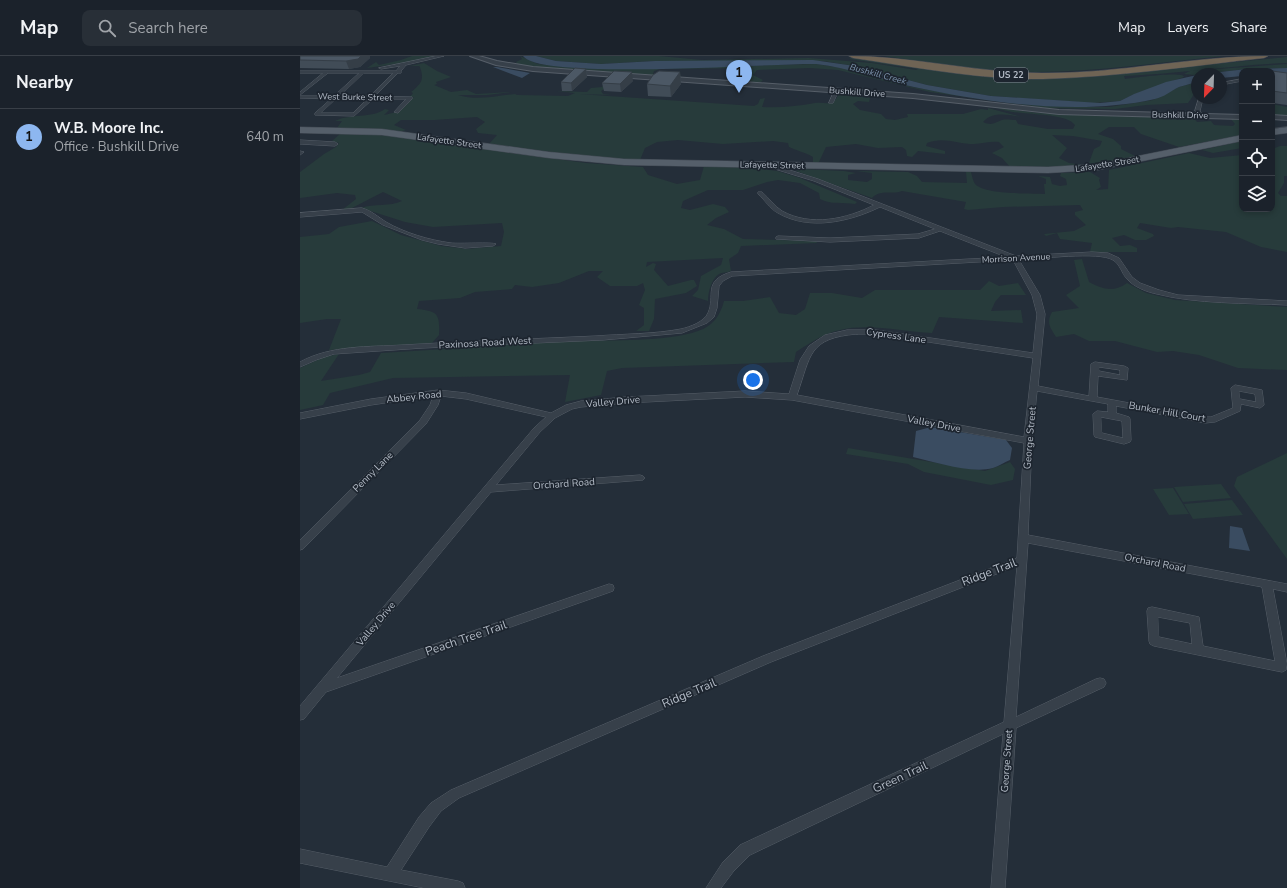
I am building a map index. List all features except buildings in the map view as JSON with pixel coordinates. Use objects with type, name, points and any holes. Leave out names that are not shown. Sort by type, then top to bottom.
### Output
[{"type":"highway","name":"US 22","points":[[853,56],[978,72],[1042,76],[1089,74],[1264,56]]},
{"type":"highway","name":"US 22","points":[[870,56],[989,71],[1050,74],[1243,56]]},
{"type":"main road","name":"Lafayette Street","points":[[300,130],[382,132],[600,161],[1070,170],[1109,165],[1239,139]]},
{"type":"main road","points":[[1275,132],[1287,130]]},
{"type":"street","points":[[300,72],[353,71],[405,64],[442,56]]},
{"type":"street","name":"Bushkill Drive","points":[[472,56],[496,63],[533,69],[941,98],[1055,111],[1239,116]]},
{"type":"street","points":[[363,72],[317,114],[354,115],[399,72],[405,64]]},
{"type":"street","points":[[353,71],[399,72]]},
{"type":"street","points":[[300,95],[328,72]]},
{"type":"street","points":[[1227,83],[1239,81]]},
{"type":"street","points":[[831,102],[837,90]]},
{"type":"street","name":"West Burke Street","points":[[300,95],[410,98],[396,112]]},
{"type":"street","points":[[1200,104],[1198,110],[1201,115]]},
{"type":"street","points":[[1275,117],[1287,118]]},
{"type":"street","points":[[323,143],[336,130]]},
{"type":"street","points":[[300,142],[335,144]]},
{"type":"street","points":[[767,165],[816,180],[1015,258]]},
{"type":"street","points":[[760,193],[769,199],[778,211],[799,219],[813,221],[845,219],[865,213],[879,205]]},
{"type":"street","points":[[300,215],[362,210],[368,211],[384,223],[415,237],[440,243],[470,246],[492,244]]},
{"type":"street","points":[[778,238],[830,240],[918,236],[940,229]]},
{"type":"street","name":"Morrison Avenue","points":[[731,274],[1092,254],[1104,255],[1117,260],[1130,278],[1138,284],[1157,292],[1178,297],[1287,303]]},
{"type":"street","name":"George Street","points":[[998,888],[1022,560],[1028,441],[1037,356],[1040,306],[1036,295],[1015,258]]},
{"type":"street","name":"Paxinosa Road West","points":[[300,365],[327,353],[347,351],[626,336],[688,329],[707,321],[714,312],[713,292],[716,285],[724,277],[731,274]]},
{"type":"street","name":"Cypress Lane","points":[[792,397],[805,356],[812,346],[842,333],[859,331],[876,332],[1037,356]]},
{"type":"street","points":[[1093,399],[1094,373]]},
{"type":"street","points":[[1034,388],[1112,403],[1112,415]]},
{"type":"street","name":"Abbey Road","points":[[300,416],[371,402],[438,393],[473,397],[552,416]]},
{"type":"street","name":"Penny Lane","points":[[300,546],[423,422],[434,405],[438,393]]},
{"type":"street","name":"Valley Drive","points":[[300,715],[489,490],[537,430],[552,416],[569,408],[599,402],[715,394],[792,397],[1028,441]]},
{"type":"street","name":"Bunker Hill Court","points":[[1112,403],[1208,420],[1237,409],[1236,401]]},
{"type":"street","name":"Orchard Road","points":[[489,490],[640,478]]},
{"type":"street","name":"Orchard Road","points":[[1023,538],[1287,588]]},
{"type":"street","name":"Ridge Trail","points":[[390,874],[424,822],[436,807],[455,794],[767,659],[1022,560]]},
{"type":"street","points":[[1198,650],[1195,620],[1152,611],[1154,641],[1282,668],[1267,584]]},
{"type":"street","name":"Peach Tree Trail","points":[[323,688],[609,588]]},
{"type":"street","name":"Green Trail","points":[[713,888],[728,867],[745,850],[1010,724],[1100,683]]},
{"type":"street","points":[[300,856],[458,888]]},
{"type":"green space","points":[[412,56],[435,56],[411,62],[367,68],[376,62],[379,65]]},
{"type":"green space","points":[[520,56],[538,64],[603,69],[816,64],[849,69],[912,87],[1022,104],[1109,107],[1153,100],[1179,87],[1191,84],[1191,99],[1188,103],[1146,105],[1115,109],[1046,108],[930,92],[838,70],[810,68],[757,70],[753,75],[763,80],[761,82],[753,82],[741,78],[747,68],[660,69],[654,71],[653,74],[656,76],[547,69],[518,65],[516,62],[522,59]]},
{"type":"green space","points":[[536,56],[659,56],[702,60],[809,58],[872,63],[916,70],[918,69],[849,59],[851,58],[1018,78],[1172,68],[1287,57],[1287,63],[1223,68],[1191,68],[1191,71],[1124,76],[1125,79],[1167,75],[1182,75],[1184,77],[1135,94],[1120,101],[1093,103],[991,96],[927,85],[855,66],[823,61],[655,61],[601,64],[556,61]]},
{"type":"green space","points":[[884,56],[1224,56],[1106,69],[1059,72],[1016,72],[978,69]]},
{"type":"green space","points":[[424,63],[451,77],[436,82],[437,84],[434,85],[451,92],[467,90],[476,94],[512,92],[487,95],[458,95],[472,98],[486,98],[515,94],[568,96],[575,93],[556,91],[587,92],[591,88],[602,87],[607,77],[624,78],[601,91],[603,94],[612,95],[579,94],[754,106],[758,104],[760,99],[765,98],[762,107],[769,107],[831,103],[835,101],[839,94],[870,98],[869,102],[858,101],[853,104],[860,110],[881,114],[886,119],[895,120],[908,117],[907,114],[963,114],[981,109],[988,110],[988,108],[1022,117],[996,115],[991,116],[983,122],[993,124],[1002,120],[1016,120],[1018,124],[1048,129],[1073,129],[1075,125],[1061,118],[1014,112],[995,107],[1038,113],[1193,117],[1197,122],[1211,121],[1214,125],[1233,126],[1235,124],[1231,119],[1239,119],[1239,136],[1179,147],[1141,134],[1134,127],[1109,127],[1098,134],[1113,139],[1121,146],[1121,149],[1135,156],[1093,165],[1089,163],[1094,149],[1100,146],[1102,141],[1073,136],[1052,135],[1067,148],[1059,158],[1069,163],[1083,165],[1070,168],[1010,167],[1002,158],[992,153],[1004,147],[999,142],[968,144],[945,140],[933,141],[927,143],[926,146],[945,151],[945,154],[918,151],[912,157],[907,156],[906,150],[902,147],[878,148],[856,144],[826,147],[818,164],[813,163],[813,157],[789,147],[788,143],[773,141],[723,144],[678,140],[657,142],[645,148],[640,160],[591,157],[489,144],[497,135],[478,133],[476,129],[485,122],[477,117],[434,120],[401,120],[394,125],[406,130],[399,132],[337,128],[342,121],[335,121],[348,117],[374,114],[385,109],[389,110],[384,115],[397,112],[414,97],[410,97],[413,93],[411,92],[418,86],[422,77],[419,65],[410,66]]},
{"type":"green space","points":[[1287,64],[1287,68],[1239,68],[1239,70],[1227,71],[1227,68]]},
{"type":"green space","points":[[1190,71],[1191,75],[1184,74]]},
{"type":"green space","points":[[1275,105],[1287,107],[1287,116],[1275,115]]},
{"type":"green space","points":[[342,132],[374,134],[586,163],[643,167],[648,175],[677,184],[700,180],[704,166],[754,168],[777,171],[800,178],[857,202],[855,204],[824,201],[820,199],[819,193],[800,183],[778,180],[743,190],[708,190],[683,201],[681,208],[690,210],[713,204],[725,207],[729,212],[716,218],[707,225],[724,229],[743,239],[816,241],[817,243],[741,246],[738,253],[729,259],[731,271],[720,273],[714,279],[709,290],[708,301],[692,296],[698,290],[701,276],[721,265],[723,258],[647,262],[646,267],[653,263],[656,264],[654,270],[668,286],[694,280],[697,286],[686,293],[655,299],[654,319],[649,331],[636,331],[644,325],[644,308],[639,305],[645,290],[643,283],[637,286],[610,286],[597,277],[603,271],[589,271],[559,283],[532,287],[515,285],[512,289],[475,292],[460,298],[419,301],[417,309],[429,311],[438,318],[439,335],[432,343],[329,350],[341,319],[327,319],[300,323],[300,237],[329,234],[339,227],[372,221],[401,235],[441,246],[467,249],[501,246],[504,232],[502,223],[433,227],[405,222],[361,208],[392,204],[402,201],[383,192],[352,208],[342,210],[356,199],[355,195],[337,193],[300,198],[300,172],[336,147],[339,143],[332,141]]},
{"type":"green space","points":[[1239,142],[1239,149],[1213,153],[1202,150]]},
{"type":"green space","points":[[1287,146],[1287,176],[1284,176],[1284,183],[1278,193],[1281,196],[1287,196],[1287,252],[1261,247],[1226,232],[1178,227],[1171,228],[1140,223],[1137,228],[1153,234],[1154,236],[1146,240],[1135,240],[1124,235],[1112,238],[1120,246],[1130,245],[1137,248],[1137,252],[1090,252],[1092,243],[1060,239],[1057,233],[1046,236],[1044,234],[1074,231],[1086,225],[1075,215],[1075,212],[1083,210],[1080,205],[1003,207],[968,210],[964,209],[966,202],[902,191],[883,193],[875,195],[872,198],[796,171],[799,169],[844,171],[856,173],[848,175],[848,180],[867,182],[872,179],[872,173],[856,171],[908,172],[917,176],[922,182],[967,183],[966,172],[971,172],[975,184],[980,188],[1008,193],[1045,194],[1044,184],[1046,184],[1046,179],[1038,176],[1050,177],[1052,184],[1060,186],[1067,185],[1066,179],[1060,176],[1061,173],[1090,172],[1100,178],[1099,180],[1101,187],[1096,190],[1108,189],[1109,170],[1189,153],[1210,158],[1239,155],[1239,212],[1275,212],[1275,148]]},
{"type":"green space","points":[[1082,259],[1089,282],[1103,288],[1113,289],[1127,283],[1146,293],[1175,300],[1287,307],[1287,370],[1238,368],[1199,355],[1173,351],[1157,352],[1115,341],[1089,341],[1074,334],[1056,337],[1049,322],[1052,312],[1079,308],[1066,295],[1080,286],[1074,260]]},
{"type":"green space","points":[[989,281],[999,286],[1018,283],[1026,295],[1001,295],[995,302],[991,311],[1021,310],[1023,323],[939,317],[932,333],[862,327],[851,328],[828,333],[812,342],[796,352],[794,362],[622,368],[607,371],[601,395],[565,402],[570,375],[393,378],[330,393],[323,405],[300,410],[300,368],[324,357],[339,354],[321,381],[370,372],[381,353],[553,342],[639,340],[685,335],[703,329],[712,323],[718,316],[724,301],[743,301],[770,297],[779,313],[796,315],[805,309],[810,293],[832,293],[862,298],[875,290],[980,290]]},
{"type":"green space","points":[[848,448],[985,471],[1010,462],[1015,469],[1013,480],[991,485],[924,472],[908,464],[846,454]]},
{"type":"green space","points":[[1287,453],[1287,559],[1234,486],[1237,477]]},
{"type":"green space","points":[[1221,484],[1231,498],[1183,502],[1174,487]]},
{"type":"green space","points":[[1173,488],[1189,514],[1169,515],[1153,489]]},
{"type":"green space","points":[[1232,500],[1243,515],[1193,519],[1184,504]]},
{"type":"water","name":"Bushkill Creek","points":[[523,56],[536,56],[556,61],[601,64],[655,61],[813,60],[855,66],[927,85],[991,96],[1100,103],[1120,101],[1166,82],[1191,76],[1191,84],[1179,87],[1155,99],[1096,107],[1065,107],[1003,102],[943,93],[841,68],[816,64],[710,68],[612,69],[570,68],[539,63]]},
{"type":"water","points":[[493,67],[497,67],[530,73],[522,78]]},
{"type":"water","points":[[1275,68],[1287,68],[1287,73],[1275,74]]},
{"type":"water","points":[[1239,70],[1239,76],[1227,77],[1227,71]]},
{"type":"water","points":[[931,427],[1006,440],[1012,448],[1010,460],[993,468],[974,470],[953,467],[913,457],[916,431]]},
{"type":"water","points":[[1230,526],[1242,528],[1250,551],[1229,548]]},
{"type":"place","name":"W.B. Moore Inc.","points":[[739,93]]}]
